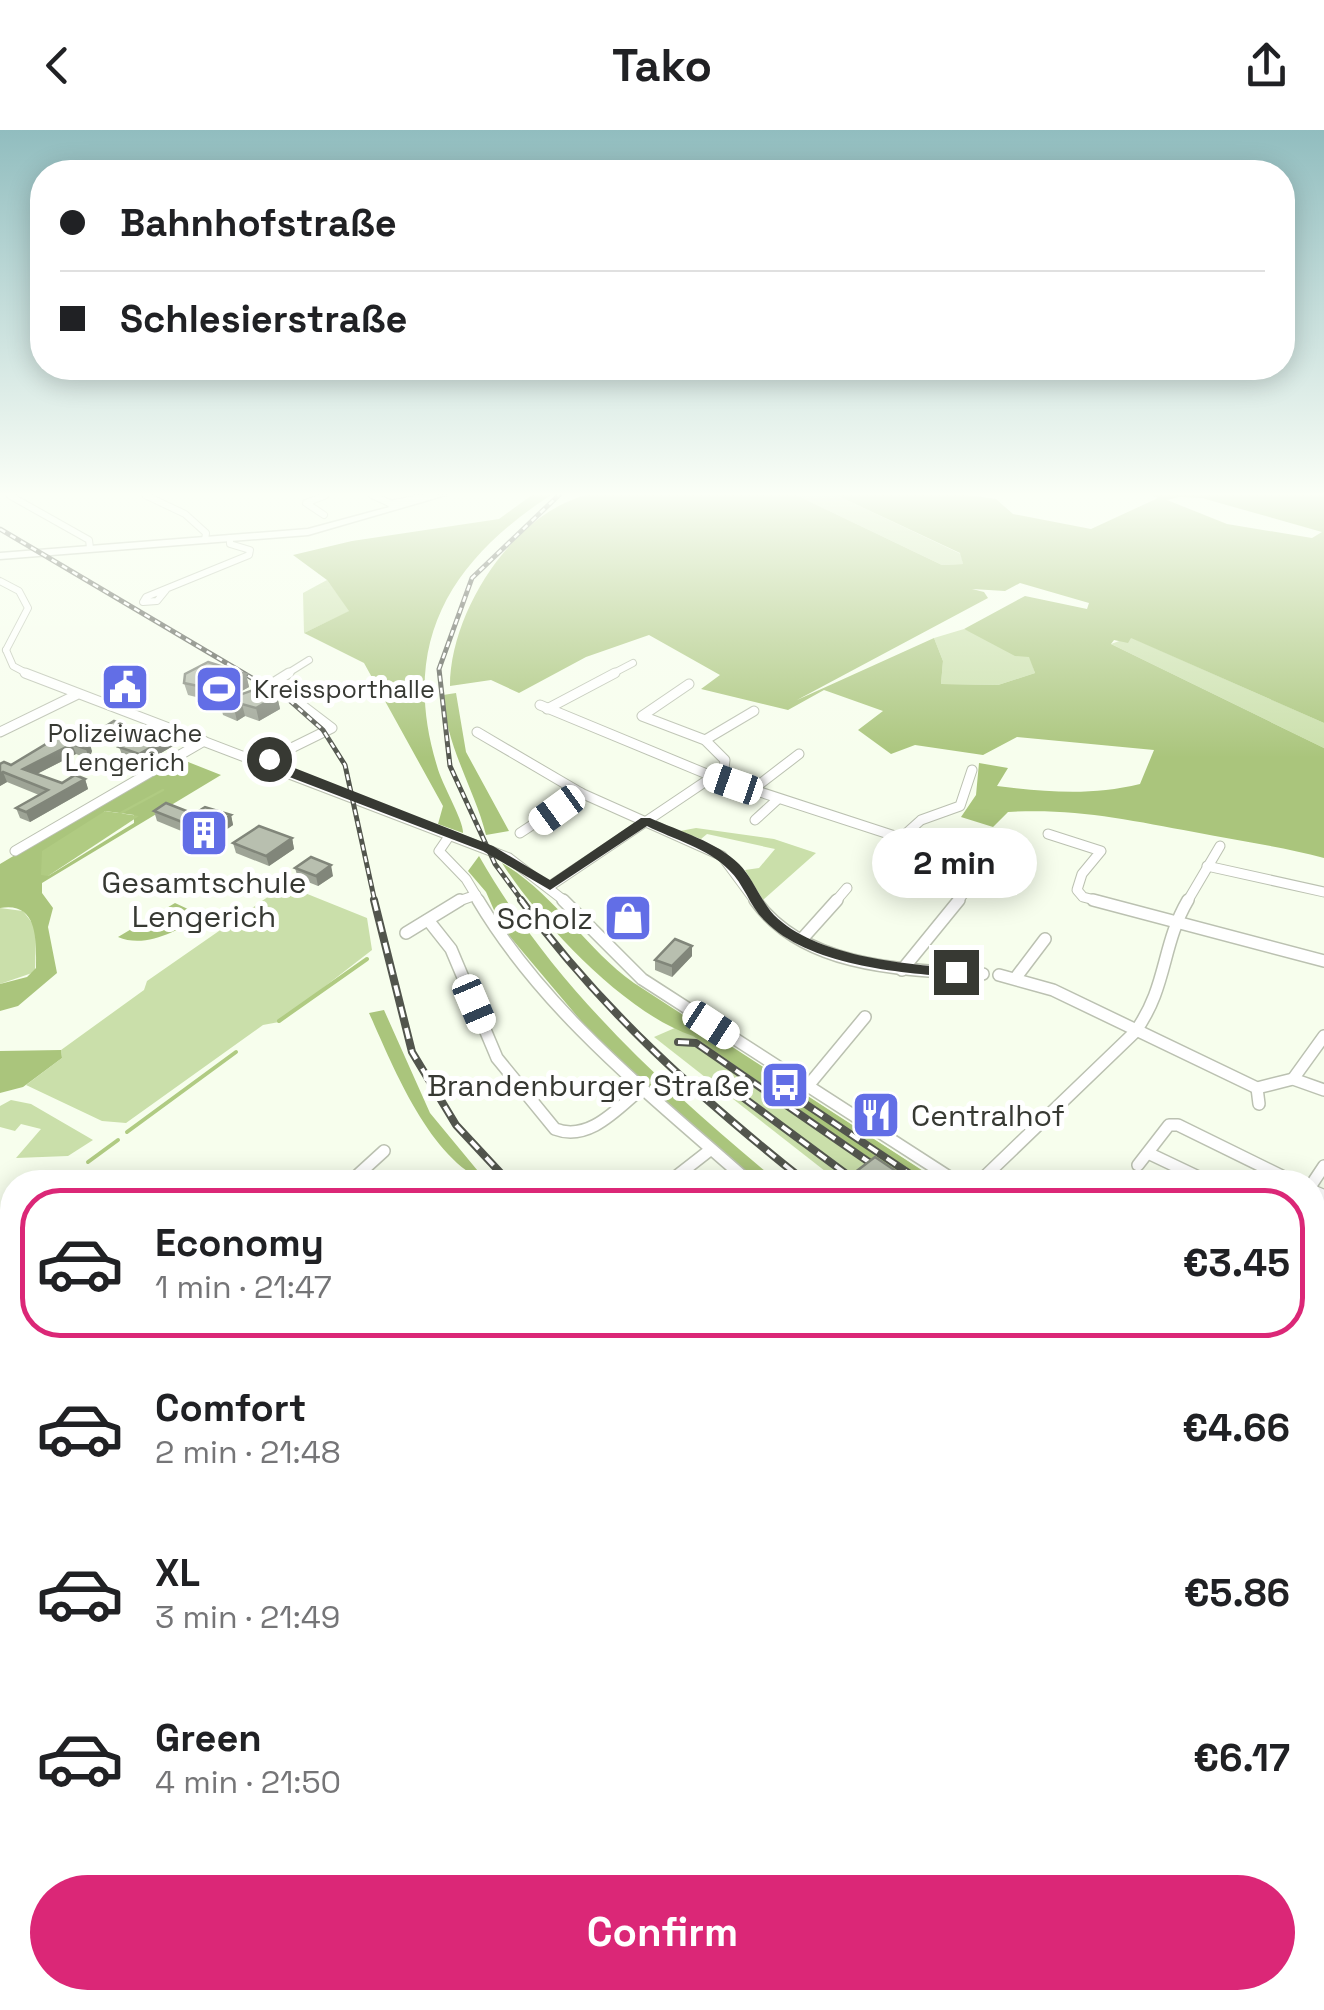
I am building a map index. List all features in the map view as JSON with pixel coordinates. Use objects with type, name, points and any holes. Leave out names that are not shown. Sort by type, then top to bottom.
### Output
[{"type":"street","points":[[3,583],[19,591],[28,608],[3,651],[18,671],[508,858],[550,886],[642,979],[938,1170]]},
{"type":"street","points":[[166,590],[183,583]]},
{"type":"street","points":[[262,762],[332,728],[302,701],[273,683],[309,660]]},
{"type":"street","points":[[633,663],[544,707],[714,777],[901,838],[921,820],[960,806],[972,770]]},
{"type":"street","points":[[550,886],[714,777],[726,764],[705,740],[641,714],[689,684]]},
{"type":"street","points":[[0,732],[76,695]]},
{"type":"street","points":[[705,740],[754,712]]},
{"type":"street","points":[[477,732],[581,792],[722,856],[736,869],[770,919],[802,939],[860,961],[902,970],[984,974]]},
{"type":"street","points":[[15,851],[204,742]]},
{"type":"street","points":[[752,790],[799,754]]},
{"type":"street","points":[[520,833],[581,792]]},
{"type":"street","points":[[754,820],[778,799]]},
{"type":"street","points":[[1048,834],[1100,851],[1082,874],[1077,890],[1083,897],[1324,961]]},
{"type":"street","points":[[450,835],[439,852],[476,895],[547,992],[642,1089],[735,1170]]},
{"type":"street","points":[[991,1170],[1135,1032],[1156,1003],[1174,924],[1220,846]]},
{"type":"street","points":[[1206,866],[1324,892]]},
{"type":"street","points":[[902,970],[980,872]]},
{"type":"street","points":[[802,939],[847,888]]},
{"type":"street","points":[[406,933],[476,895]]},
{"type":"street","points":[[428,920],[451,950],[497,1058],[555,1128],[563,1134],[583,1132],[642,1089]]},
{"type":"street","points":[[1017,976],[1045,939]]},
{"type":"street","points":[[999,975],[1017,976],[1257,1088],[1293,1079],[1324,1090]]},
{"type":"street","points":[[807,1087],[865,1017]]},
{"type":"street","points":[[1293,1079],[1324,1036]]},
{"type":"street","points":[[1257,1088],[1260,1104]]},
{"type":"street","points":[[1138,1165],[1169,1125],[1178,1124],[1270,1170]]},
{"type":"street","points":[[684,1170],[710,1150]]},
{"type":"street","points":[[363,1170],[384,1151]]},
{"type":"street","points":[[1148,1153],[1184,1170]]},
{"type":"shaded area","points":[[329,583],[350,611],[304,633],[303,593]]},
{"type":"shaded area","points":[[329,583],[457,583],[430,644],[425,682],[427,722],[437,766],[463,833],[438,824],[443,806],[364,663],[304,633],[349,611]]},
{"type":"shaded area","points":[[483,583],[1324,583],[1324,723],[1131,638],[1128,643],[1114,640],[1111,644],[1324,748],[1324,858],[1079,813],[1008,812],[993,827],[961,817],[976,795],[979,763],[1008,768],[997,786],[1104,790],[1140,784],[1154,750],[1017,737],[983,755],[915,745],[891,754],[858,730],[883,711],[824,690],[788,710],[701,689],[720,675],[649,635],[586,657],[519,693],[491,680],[450,686],[453,657]],"holes":[[[1020,583],[1089,603],[1087,609],[1025,596],[964,629],[1015,656],[1029,657],[1035,673],[998,685],[941,684],[943,661],[934,638],[797,700],[988,598],[984,592],[972,589],[1005,591]]]},
{"type":"shaded area","points":[[964,629],[1030,657],[1035,673],[998,685],[941,684],[943,661],[934,638]]},
{"type":"shaded area","points":[[1130,637],[1324,723],[1324,748],[1111,644]]},
{"type":"shaded area","points":[[456,693],[466,752],[509,831],[486,835],[445,714],[443,695]]},
{"type":"shaded area","points":[[178,758],[221,775],[42,883],[42,893],[53,908],[48,927],[57,973],[18,1006],[0,1011],[0,984],[27,977],[36,968],[36,958],[29,917],[13,908],[0,908],[0,864]],"holes":[[[105,811],[134,815],[134,823],[48,876]]]},
{"type":"shaded area","points":[[105,811],[139,816],[48,876],[41,875],[42,851]]},
{"type":"shaded area","points":[[696,828],[774,839],[816,853],[763,900],[745,870],[759,868],[775,849],[707,834],[701,839],[680,831]]},
{"type":"shaded area","points":[[479,856],[541,949],[576,991],[653,1071],[764,1170],[743,1170],[598,1041],[501,926],[486,892],[468,871]]},
{"type":"shaded area","points":[[502,863],[538,890],[634,983],[922,1170],[887,1170],[693,1036],[639,1007],[560,937]]},
{"type":"shaded area","points":[[285,885],[367,918],[372,950],[279,1022],[263,1025],[126,1123],[102,1121],[26,1085],[62,1058],[61,1050],[144,990],[147,981]]},
{"type":"shaded area","points":[[175,903],[203,916],[151,939],[118,937]]},
{"type":"shaded area","points":[[0,908],[23,911],[36,928],[35,972],[0,984]]},
{"type":"shaded area","points":[[384,1010],[430,1113],[477,1170],[466,1170],[447,1153],[415,1109],[369,1013]]},
{"type":"shaded area","points":[[691,1021],[921,1170],[824,1170],[654,1037]]},
{"type":"shaded area","points":[[61,1050],[62,1058],[23,1087],[0,1093],[0,1051]]},
{"type":"shaded area","points":[[11,1100],[31,1104],[93,1140],[68,1156],[16,1158],[41,1129],[21,1124],[15,1131],[0,1127],[0,1106]]},
{"type":"building","points":[[208,662],[246,674],[217,690],[184,683],[185,674]]},
{"type":"building","points":[[256,689],[277,696],[256,708],[242,704],[234,708],[220,702]]},
{"type":"building","points":[[114,721],[147,734],[154,730],[171,736],[139,754],[119,747],[134,739],[103,728]]},
{"type":"building","points":[[66,732],[89,741],[86,749],[72,744],[23,769],[62,783],[75,775],[85,779],[26,812],[16,808],[48,790],[0,774],[0,764],[11,765]]},
{"type":"building","points":[[166,803],[194,814],[205,807],[231,815],[205,831],[154,811]]},
{"type":"building","points":[[259,826],[292,838],[266,856],[233,843]]},
{"type":"building","points":[[311,857],[331,865],[316,876],[295,868]]},
{"type":"building","points":[[625,905],[640,909],[629,919],[616,914]]},
{"type":"building","points":[[675,939],[692,946],[672,966],[655,960]]},
{"type":"building","points":[[875,1157],[894,1170],[858,1170]]},
{"type":"waterway","points":[[115,816],[163,790]]},
{"type":"waterway","points":[[279,1021],[367,959]]},
{"type":"waterway","points":[[127,1132],[236,1052]]},
{"type":"waterway","points":[[88,1162],[118,1140]]},
{"type":"railway","points":[[91,583],[289,700],[323,730],[345,765],[375,902]]},
{"type":"railway","points":[[470,583],[439,669],[450,766],[495,864],[523,902]]},
{"type":"railway","points":[[374,900],[412,1052],[456,1125],[498,1170]]},
{"type":"railway","points":[[521,900],[584,979],[654,1051],[791,1170]]},
{"type":"railway","points":[[678,1042],[696,1043],[881,1170]]},
{"type":"railway","points":[[777,1085],[904,1170]]},
{"type":"railway","points":[[729,1087],[841,1170]]},
{"type":"place","name":"Polizeiwache Lengerich","points":[[125,687]]},
{"type":"place","name":"Kreissporthalle","points":[[219,689]]},
{"type":"place","name":"Gesamtschule Lengerich","points":[[204,833]]},
{"type":"place","name":"Scholz","points":[[628,918]]},
{"type":"place","name":"Brandenburger Straße","points":[[785,1085]]},
{"type":"place","name":"Centralhof","points":[[876,1115]]},
{"type":"route","points":[[269,759],[262,762],[396,817],[488,848],[550,886],[646,821],[722,856],[736,869],[770,919],[802,939],[880,966],[956,972]]}]
